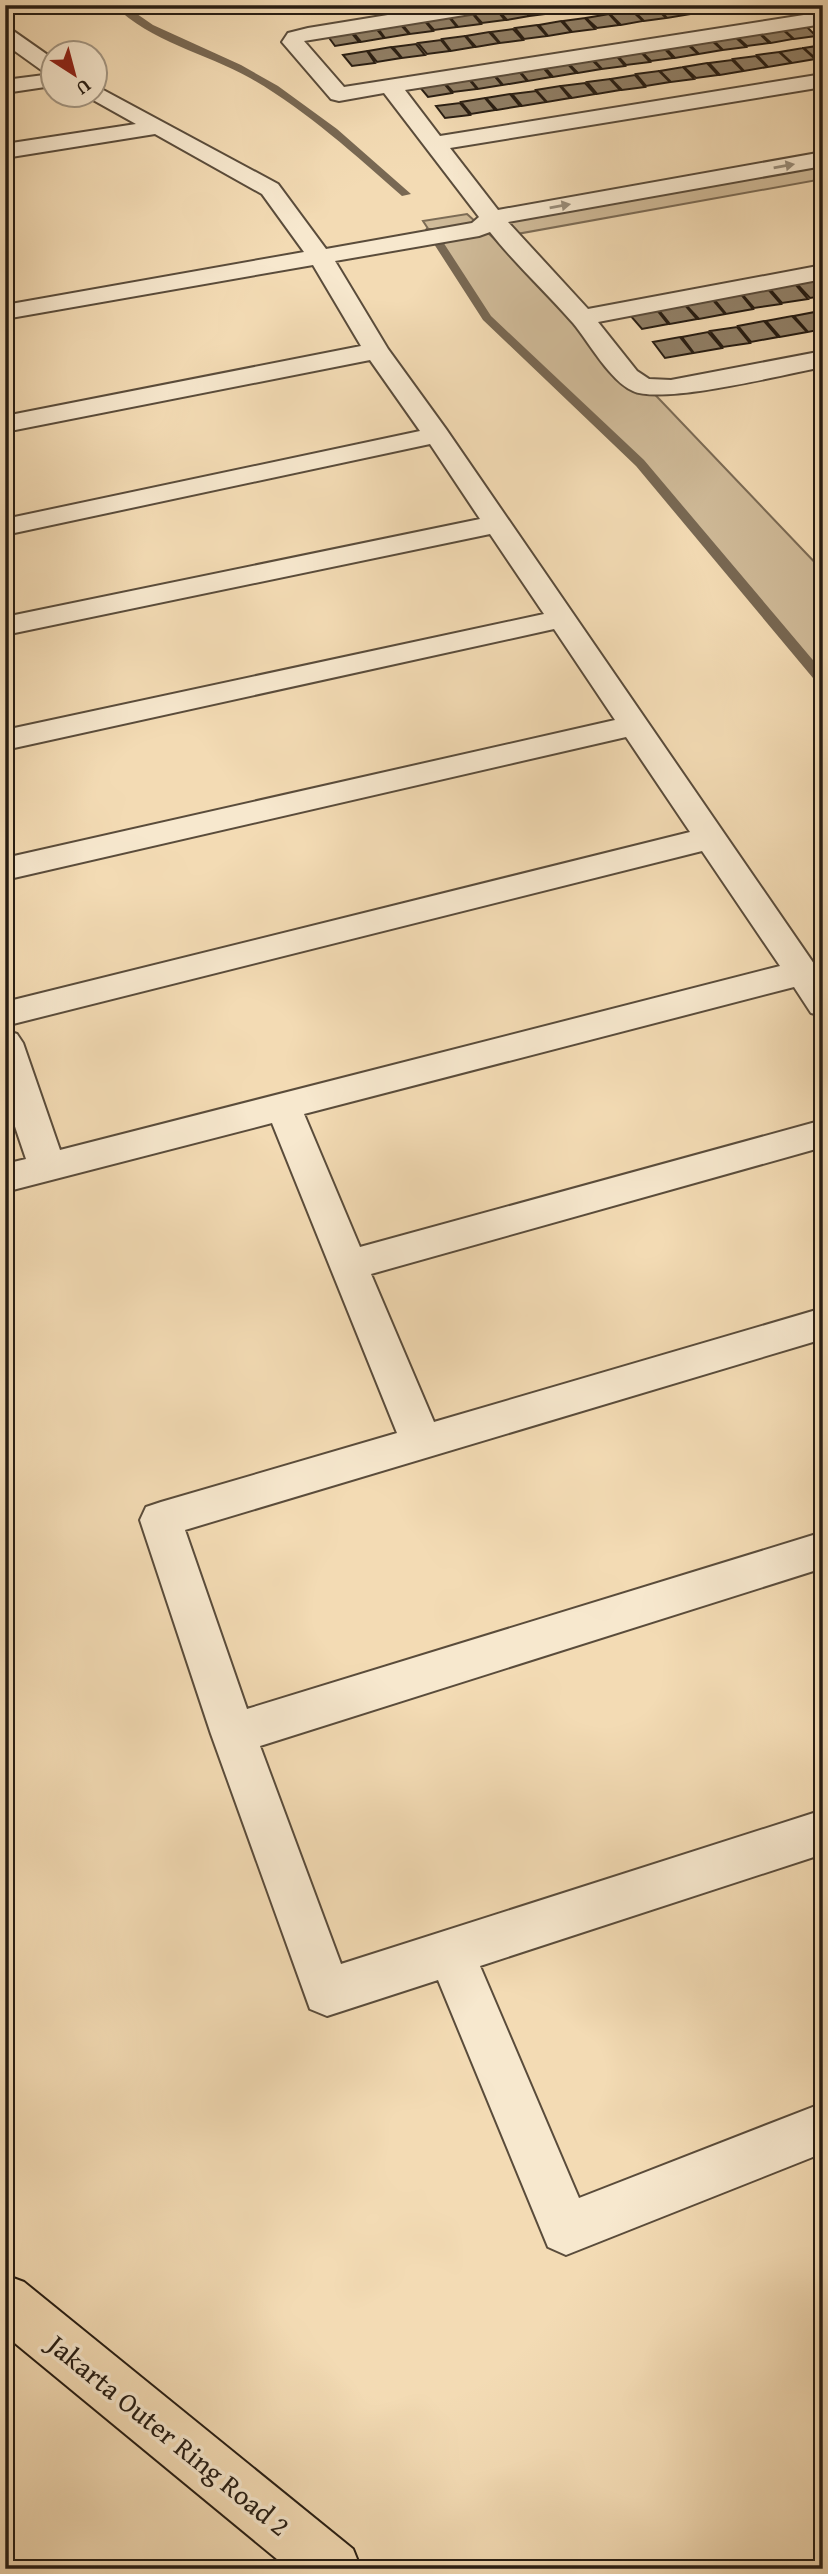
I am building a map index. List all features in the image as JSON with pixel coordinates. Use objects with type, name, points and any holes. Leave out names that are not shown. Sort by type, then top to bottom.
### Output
[{"type":"highway","name":"Jakarta Outer Ring Road 2","points":[[5,2301],[333,2569]]},
{"type":"street","points":[[489,5],[307,34],[295,37],[293,42],[340,94],[823,19]]},
{"type":"street","points":[[5,34],[38,56]]},
{"type":"street","points":[[433,144],[823,80]]},
{"type":"street","points":[[5,88],[38,82]]},
{"type":"street","points":[[390,86],[493,228],[582,318],[634,382],[650,388],[671,388],[823,359]]},
{"type":"street","points":[[108,99],[270,189],[320,257],[376,351],[437,435],[823,1004]]},
{"type":"street","points":[[5,151],[158,127]]},
{"type":"street","points":[[493,228],[823,159]]},
{"type":"street","points":[[5,312],[493,228],[823,178]]},
{"type":"street","points":[[582,318],[823,272]]},
{"type":"street","points":[[5,424],[376,351]]},
{"type":"street","points":[[5,527],[437,435]]},
{"type":"street","points":[[5,626],[496,524]]},
{"type":"street","points":[[5,740],[561,619]]},
{"type":"street","points":[[5,869],[633,726]]},
{"type":"street","points":[[5,1014],[710,838]]},
{"type":"street","points":[[5,1178],[801,973]]},
{"type":"street","points":[[5,1043],[47,1167]]},
{"type":"street","points":[[283,1106],[422,1443]]},
{"type":"street","points":[[350,1265],[823,1133]]},
{"type":"street","points":[[823,1323],[161,1520],[233,1734],[327,1992],[823,1832]]},
{"type":"street","points":[[233,1734],[823,1550]]},
{"type":"street","points":[[450,1952],[566,2229],[823,2128]]},
{"type":"shaded area","points":[[823,159],[823,179],[506,236],[493,218]]},
{"type":"shaded area","points":[[467,214],[582,318],[823,571],[823,681],[640,463],[487,318],[423,221]]},
{"type":"building","points":[[521,5],[546,5],[553,13],[530,16]]},
{"type":"building","points":[[547,5],[573,5],[576,9],[554,12]]},
{"type":"building","points":[[680,5],[690,14],[667,18],[657,7]]},
{"type":"building","points":[[682,5],[707,5],[713,11],[691,14]]},
{"type":"building","points":[[520,6],[529,16],[507,20],[497,9]]},
{"type":"building","points":[[655,7],[666,18],[644,21],[633,10]]},
{"type":"building","points":[[496,9],[505,20],[482,23],[473,13]]},
{"type":"building","points":[[632,11],[643,21],[621,25],[610,14]]},
{"type":"building","points":[[472,13],[481,24],[458,27],[449,16]]},
{"type":"building","points":[[609,14],[619,25],[597,28],[586,18]]},
{"type":"building","points":[[448,16],[457,27],[434,30],[425,20]]},
{"type":"building","points":[[585,18],[595,29],[572,32],[563,21]]},
{"type":"building","points":[[424,20],[433,31],[410,34],[401,23]]},
{"type":"building","points":[[561,21],[571,32],[548,36],[539,25]]},
{"type":"building","points":[[400,24],[409,34],[385,38],[377,27]]},
{"type":"building","points":[[537,25],[547,36],[524,39],[515,28]]},
{"type":"building","points":[[805,25],[816,36],[794,39],[782,28]]},
{"type":"building","points":[[375,27],[384,38],[361,42],[352,31]]},
{"type":"building","points":[[781,28],[793,39],[771,43],[759,32]]},
{"type":"building","points":[[513,29],[523,40],[500,43],[491,32]]},
{"type":"building","points":[[350,31],[359,42],[335,46],[327,35]]},
{"type":"building","points":[[489,32],[499,43],[476,47],[466,36]]},
{"type":"building","points":[[758,32],[769,43],[747,46],[736,36]]},
{"type":"building","points":[[465,36],[474,47],[451,51],[442,39]]},
{"type":"building","points":[[734,36],[746,47],[723,50],[712,39]]},
{"type":"building","points":[[710,39],[722,50],[699,54],[688,43]]},
{"type":"building","points":[[441,40],[450,51],[427,54],[418,43]]},
{"type":"building","points":[[686,43],[698,54],[675,58],[664,46]]},
{"type":"building","points":[[416,44],[425,55],[402,58],[393,47]]},
{"type":"building","points":[[823,45],[823,58],[816,59],[804,48]]},
{"type":"building","points":[[391,47],[401,58],[377,62],[368,51]]},
{"type":"building","points":[[663,47],[673,58],[651,61],[640,50]]},
{"type":"building","points":[[803,48],[815,59],[792,63],[780,52]]},
{"type":"building","points":[[639,50],[650,62],[626,65],[616,54]]},
{"type":"building","points":[[367,51],[375,63],[352,66],[343,55]]},
{"type":"building","points":[[779,52],[791,63],[768,67],[757,55]]},
{"type":"building","points":[[615,54],[625,66],[602,69],[592,58]]},
{"type":"building","points":[[756,56],[767,67],[744,71],[733,59]]},
{"type":"building","points":[[590,58],[601,69],[578,73],[567,62]]},
{"type":"building","points":[[732,60],[743,71],[720,75],[709,63]]},
{"type":"building","points":[[566,62],[576,73],[553,77],[543,65]]},
{"type":"building","points":[[707,63],[718,75],[696,78],[684,67]]},
{"type":"building","points":[[541,65],[551,77],[528,81],[518,69]]},
{"type":"building","points":[[683,67],[694,79],[671,82],[660,71]]},
{"type":"building","points":[[517,69],[527,81],[503,85],[493,73]]},
{"type":"building","points":[[659,71],[670,82],[646,86],[636,74]]},
{"type":"building","points":[[492,73],[502,85],[478,89],[468,77]]},
{"type":"building","points":[[635,75],[645,87],[622,90],[611,79]]},
{"type":"building","points":[[467,77],[477,89],[453,92],[443,81]]},
{"type":"building","points":[[610,79],[620,90],[597,94],[587,82]]},
{"type":"building","points":[[442,81],[452,93],[428,97],[418,85]]},
{"type":"building","points":[[585,83],[595,94],[572,98],[561,86]]},
{"type":"building","points":[[560,86],[570,98],[547,102],[536,90]]},
{"type":"building","points":[[536,91],[546,102],[522,106],[512,94]]},
{"type":"building","points":[[510,94],[520,106],[497,110],[486,98]]},
{"type":"building","points":[[485,98],[495,110],[471,114],[461,102]]},
{"type":"building","points":[[460,103],[470,115],[445,118],[436,106]]},
{"type":"building","points":[[822,279],[823,296],[810,298],[796,283]]},
{"type":"building","points":[[795,284],[808,299],[782,303],[769,288]]},
{"type":"building","points":[[767,288],[781,304],[754,308],[741,293]]},
{"type":"building","points":[[740,293],[753,309],[726,314],[713,298]]},
{"type":"building","points":[[712,299],[725,314],[699,319],[685,304]]},
{"type":"building","points":[[684,304],[697,319],[670,324],[658,309]]},
{"type":"building","points":[[656,309],[668,324],[642,329],[629,314]]},
{"type":"building","points":[[820,311],[823,329],[808,332],[794,316]]},
{"type":"building","points":[[792,316],[807,332],[780,337],[766,321]]},
{"type":"building","points":[[764,321],[778,337],[751,342],[738,326]]},
{"type":"building","points":[[737,327],[750,343],[723,347],[710,331]]},
{"type":"building","points":[[708,332],[722,348],[694,353],[682,337]]},
{"type":"building","points":[[680,337],[693,353],[665,358],[653,342]]},
{"type":"waterway","points":[[118,5],[149,27],[237,67],[295,102],[406,194]]},
{"type":"waterway","points":[[430,230],[487,318],[640,463],[823,681]]}]
